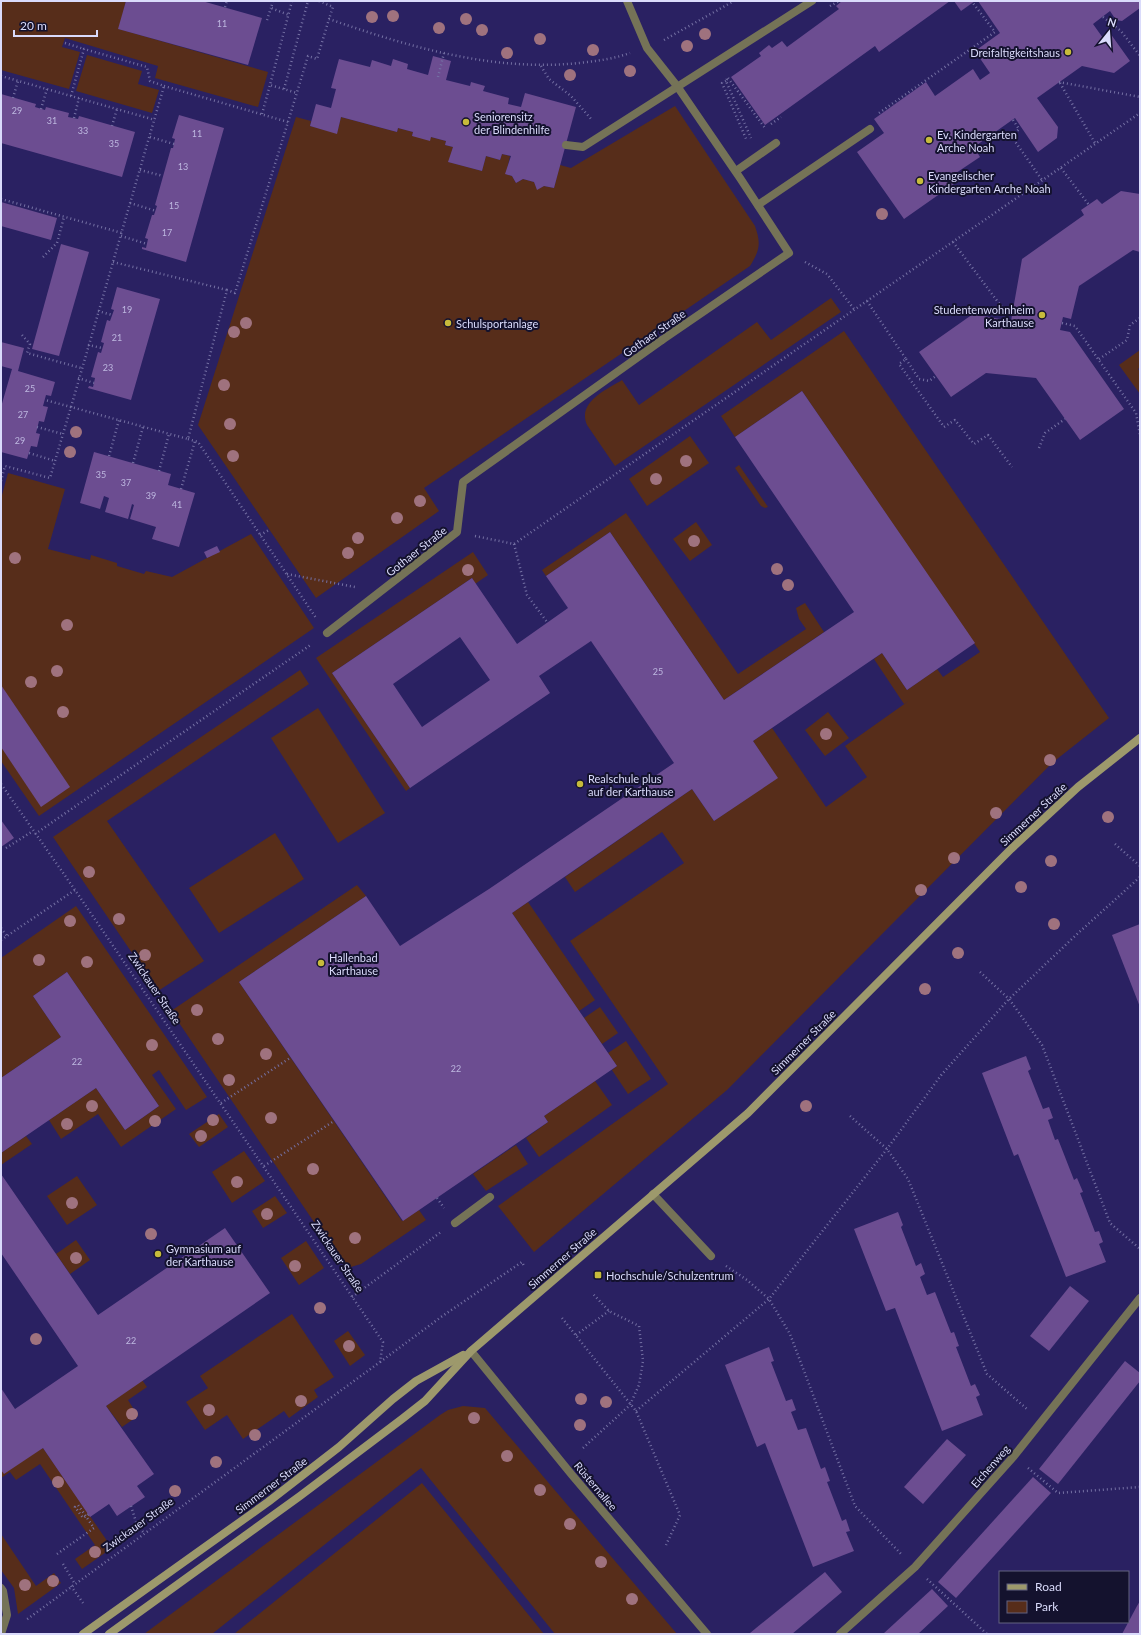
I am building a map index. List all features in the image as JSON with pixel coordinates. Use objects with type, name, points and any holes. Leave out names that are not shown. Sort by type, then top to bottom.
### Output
[{"type":"street","points":[[627,1],[647,48],[677,86],[736,171],[789,253]]},
{"type":"street","points":[[566,145],[583,147],[812,1]]},
{"type":"street","points":[[758,205],[870,129]]},
{"type":"street","points":[[736,171],[776,143]]},
{"type":"street","name":"Gothaer Straße","points":[[327,634],[457,532],[463,482],[662,340],[789,253]]},
{"type":"street","name":"Simmerner Straße","points":[[109,1634],[300,1496],[425,1400],[471,1351],[748,1113],[1016,844],[1078,788],[1140,738]]},
{"type":"street","points":[[653,1194],[711,1256]]},
{"type":"street","points":[[454,1223],[490,1198]]},
{"type":"street","name":"Eichenweg","points":[[840,1634],[914,1567],[1014,1456],[1140,1298]]},
{"type":"street","name":"Simmerner Straße","points":[[83,1634],[268,1502],[339,1447],[393,1399],[416,1381],[471,1351]]},
{"type":"street","name":"Rüsternallee","points":[[471,1351],[572,1475],[707,1634]]},
{"type":"street","points":[[1,1588],[3,1591],[7,1615],[1,1634]]},
{"type":"path","points":[[225,8],[227,1]]},
{"type":"path","points":[[267,20],[273,1]]},
{"type":"path","points":[[262,114],[292,1]]},
{"type":"path","points":[[284,89],[308,1]]},
{"type":"path","points":[[113,262],[235,293],[308,56],[317,59],[333,7],[319,1]]},
{"type":"path","points":[[329,19],[379,37],[444,53],[502,64],[541,65],[613,59],[647,48],[668,39],[734,1]]},
{"type":"path","points":[[827,8],[839,1]]},
{"type":"path","points":[[870,129],[865,123],[995,32],[973,3]]},
{"type":"path","points":[[271,8],[289,15]]},
{"type":"path","points":[[1103,17],[1120,31],[1140,56]]},
{"type":"path","points":[[65,43],[147,67],[150,82],[288,122]]},
{"type":"path","points":[[71,96],[84,49]]},
{"type":"path","points":[[438,77],[444,53]]},
{"type":"path","points":[[541,65],[549,79],[580,105]]},
{"type":"path","points":[[730,74],[726,81],[722,84],[748,143]]},
{"type":"path","points":[[1,76],[155,120]]},
{"type":"path","points":[[728,78],[765,129],[781,117]]},
{"type":"path","points":[[13,98],[18,81]]},
{"type":"path","points":[[726,81],[759,155]]},
{"type":"path","points":[[1096,144],[1059,82],[1140,97]]},
{"type":"path","points":[[270,85],[297,93]]},
{"type":"path","points":[[1,481],[5,466],[50,478],[164,86]]},
{"type":"path","points":[[41,109],[47,89]]},
{"type":"path","points":[[74,118],[79,98]]},
{"type":"path","points":[[112,126],[117,109]]},
{"type":"path","points":[[457,532],[514,544],[1140,113]]},
{"type":"path","points":[[1012,120],[1018,129],[1012,137],[1042,180]]},
{"type":"path","points":[[150,138],[174,144]]},
{"type":"path","points":[[1061,168],[1089,205]]},
{"type":"path","points":[[140,170],[163,176]]},
{"type":"path","points":[[1,199],[64,217],[147,244]]},
{"type":"path","points":[[130,203],[156,211]]},
{"type":"path","points":[[43,257],[57,243],[64,217]]},
{"type":"path","points":[[953,242],[1004,310],[1013,310]]},
{"type":"path","points":[[789,253],[828,274],[854,309]]},
{"type":"path","points":[[188,440],[227,290]]},
{"type":"path","points":[[867,301],[919,379],[929,381],[936,376]]},
{"type":"path","points":[[98,311],[112,315]]},
{"type":"path","points":[[1099,359],[1127,340],[1130,325],[1140,318]]},
{"type":"path","points":[[1062,323],[1075,326],[1099,359],[1136,413],[1140,435]]},
{"type":"path","points":[[22,335],[30,344],[27,353],[81,368]]},
{"type":"path","points":[[88,345],[102,348]]},
{"type":"path","points":[[906,359],[899,364],[944,427],[955,420],[974,444],[988,435],[1012,467]]},
{"type":"path","points":[[78,378],[94,383]]},
{"type":"path","points":[[6,848],[34,832],[327,634],[198,442],[45,400]]},
{"type":"path","points":[[1039,448],[1045,433],[1065,419]]},
{"type":"path","points":[[109,456],[119,420]]},
{"type":"path","points":[[38,427],[63,434]]},
{"type":"path","points":[[133,463],[143,427]]},
{"type":"path","points":[[159,471],[169,434]]},
{"type":"path","points":[[181,489],[195,441]]},
{"type":"path","points":[[29,453],[55,461]]},
{"type":"path","points":[[260,535],[269,530]]},
{"type":"path","points":[[514,544],[527,595],[547,622]]},
{"type":"path","points":[[287,574],[380,592]]},
{"type":"path","name":"Zwickauer Straße","points":[[1,784],[221,1103],[383,1342],[380,1362],[24,1621]]},
{"type":"path","points":[[1115,844],[1140,866]]},
{"type":"path","points":[[636,1411],[769,1299],[887,1149],[942,1074],[1009,999],[1140,877]]},
{"type":"path","points":[[1,940],[75,890]]},
{"type":"path","points":[[1,928],[7,936]]},
{"type":"path","points":[[980,972],[1009,999],[1042,1045],[1110,1223],[1140,1249]]},
{"type":"path","points":[[221,1103],[290,1058]]},
{"type":"path","points":[[850,1116],[887,1149],[908,1179],[987,1374],[1041,1422]]},
{"type":"path","points":[[264,1166],[334,1121]]},
{"type":"path","points":[[352,1297],[454,1223]]},
{"type":"path","points":[[711,1256],[747,1280],[769,1299],[790,1334],[855,1506],[914,1567],[988,1634]]},
{"type":"path","points":[[380,1362],[440,1317],[522,1262],[524,1266]]},
{"type":"path","points":[[583,1448],[630,1405],[639,1385],[643,1361],[639,1326],[609,1311],[593,1294]]},
{"type":"path","points":[[576,1335],[609,1311]]},
{"type":"path","points":[[562,1318],[636,1411],[680,1515],[666,1545]]},
{"type":"path","points":[[1035,1473],[1058,1493],[1140,1488]]},
{"type":"path","points":[[56,1554],[94,1528],[87,1518],[84,1514],[78,1505],[75,1507],[83,1518],[89,1514]]},
{"type":"path","points":[[131,1506],[137,1525],[144,1534]]},
{"type":"path","points":[[63,1564],[75,1584]]},
{"type":"path","points":[[72,1586],[83,1603]]},
{"type":"green space","points":[[1,1],[126,1],[119,29],[268,72],[258,107],[155,78],[158,66],[65,38],[62,47],[80,52],[69,89],[1,70]]},
{"type":"green space","points":[[87,55],[142,71],[138,84],[159,90],[152,113],[76,91]]},
{"type":"green space","name":"Schulsportanlage","points":[[675,106],[755,226],[759,242],[758,251],[750,266],[424,488],[439,511],[316,598],[198,425],[296,117],[311,121],[310,126],[337,133],[341,117],[397,132],[398,128],[413,132],[412,136],[431,137],[446,141],[445,145],[453,147],[449,162],[482,171],[486,156],[500,160],[502,154],[510,156],[506,174],[512,176],[516,183],[523,179],[534,182],[537,189],[544,186],[554,188],[560,165],[571,168]]},
{"type":"green space","points":[[831,298],[841,312],[615,466],[587,425],[585,417],[589,403],[601,393],[622,380],[639,405],[757,322],[771,340]]},
{"type":"green space","points":[[844,331],[1109,718],[1052,763],[727,1090],[534,1252],[498,1206],[668,1084],[570,941],[684,863],[662,832],[575,892],[565,877],[692,789],[714,821],[777,778],[753,741],[772,728],[826,807],[867,777],[845,746],[910,700],[904,704],[874,659],[882,653],[907,690],[937,669],[943,677],[980,652],[802,391],[735,437],[721,416]]},
{"type":"green space","points":[[1140,350],[1140,367],[1138,369],[1140,372],[1140,394],[1119,365]]},
{"type":"green space","points":[[690,436],[709,463],[647,506],[629,479]]},
{"type":"green space","points":[[739,465],[768,507],[765,508],[761,506],[735,468]]},
{"type":"green space","points":[[8,473],[65,489],[48,549],[90,560],[91,555],[117,563],[117,566],[144,574],[146,571],[172,577],[251,534],[314,628],[39,816],[1,761],[1,499]]},
{"type":"green space","points":[[626,513],[738,674],[806,629],[799,619],[796,608],[805,603],[824,632],[724,700],[610,532],[546,576],[542,570]]},
{"type":"green space","points":[[696,522],[712,545],[690,561],[673,539]]},
{"type":"green space","points":[[473,552],[488,575],[475,584],[472,578],[332,673],[410,788],[406,791],[316,658]]},
{"type":"green space","points":[[300,670],[309,684],[107,821],[204,961],[158,991],[53,837]]},
{"type":"green space","points":[[318,708],[385,813],[338,843],[271,738]]},
{"type":"green space","points":[[828,712],[849,738],[825,756],[805,730]]},
{"type":"green space","points":[[275,833],[304,879],[219,933],[189,888]]},
{"type":"green space","points":[[357,885],[366,896],[239,982],[402,1221],[419,1210],[426,1220],[361,1264],[351,1267],[341,1262],[171,1011]]},
{"type":"green space","points":[[528,902],[595,1000],[579,1011],[512,913]]},
{"type":"green space","points":[[76,906],[207,1097],[186,1110],[159,1070],[152,1075],[176,1109],[121,1147],[98,1114],[61,1139],[49,1120],[96,1088],[125,1130],[159,1106],[67,972],[33,996],[61,1037],[1,1078],[1,958]]},
{"type":"green space","points":[[600,1007],[618,1033],[602,1044],[584,1018]]},
{"type":"green space","points":[[626,1041],[651,1079],[628,1094],[612,1070],[617,1066],[608,1053]]},
{"type":"green space","points":[[595,1081],[612,1105],[539,1157],[526,1138],[548,1122],[544,1116]]},
{"type":"green space","points":[[219,1114],[228,1127],[199,1147],[189,1134]]},
{"type":"green space","points":[[26,1136],[32,1144],[1,1165],[1,1153]]},
{"type":"green space","points":[[516,1145],[528,1164],[486,1191],[473,1174]]},
{"type":"green space","points":[[244,1151],[265,1181],[232,1203],[212,1172]]},
{"type":"green space","points":[[77,1176],[97,1205],[67,1225],[47,1196]]},
{"type":"green space","points":[[275,1196],[287,1213],[263,1228],[252,1211]]},
{"type":"green space","points":[[76,1240],[90,1260],[70,1274],[56,1254]]},
{"type":"green space","points":[[306,1241],[324,1268],[299,1285],[281,1258]]},
{"type":"green space","points":[[292,1314],[334,1377],[314,1390],[318,1397],[289,1418],[284,1411],[243,1439],[227,1415],[205,1430],[186,1402],[208,1388],[200,1376]]},
{"type":"green space","points":[[348,1331],[365,1355],[350,1366],[334,1341]]},
{"type":"green space","points":[[142,1380],[147,1387],[128,1400],[138,1416],[122,1427],[106,1406]]},
{"type":"green space","points":[[463,1406],[485,1408],[677,1634],[555,1634],[421,1468],[212,1634],[144,1634],[440,1415],[448,1410]]},
{"type":"green space","points":[[43,1448],[112,1548],[82,1569],[75,1559],[95,1545],[40,1464],[16,1480],[10,1472],[1,1478],[1,1470]]},
{"type":"green space","points":[[422,1483],[544,1634],[234,1634]]},
{"type":"green space","points":[[1,1534],[36,1586],[54,1573],[61,1583],[18,1614],[14,1588],[1,1570]]},
{"type":"building","points":[[126,1],[202,1],[262,18],[248,65],[118,29]]},
{"type":"building","points":[[842,1],[950,1],[879,52],[875,46],[765,125],[731,77],[761,56],[759,53],[769,45],[772,48],[782,41],[787,47],[839,9],[836,6]]},
{"type":"building","points":[[954,1],[975,1],[961,11]]},
{"type":"building","points":[[978,1],[1140,1],[1140,8],[1122,21],[1116,20],[1110,11],[1093,24],[1103,38],[1110,33],[1130,61],[1114,73],[1082,66],[1037,98],[1058,127],[1057,138],[1038,152],[1015,118],[974,147],[980,157],[956,173],[961,179],[904,219],[857,152],[884,133],[874,119],[926,82],[935,96],[973,69],[980,80],[990,73],[975,51],[1000,33]]},
{"type":"building","name":"Seniorensitz der Blindenhilfe","points":[[433,56],[451,61],[446,80],[470,86],[471,82],[485,86],[483,91],[509,98],[508,104],[521,107],[525,93],[576,107],[554,188],[544,186],[537,190],[534,182],[523,179],[516,183],[512,176],[505,174],[511,156],[502,154],[500,160],[486,156],[482,171],[448,162],[453,147],[445,145],[446,141],[431,137],[430,141],[412,136],[413,132],[398,128],[397,132],[341,117],[337,134],[310,126],[316,104],[331,108],[336,89],[331,88],[339,59],[370,67],[372,60],[391,66],[393,59],[408,64],[407,69],[428,75]]},
{"type":"building","points":[[1,94],[36,104],[35,107],[45,110],[46,107],[69,113],[68,117],[78,119],[79,116],[135,132],[122,177],[1,143]]},
{"type":"building","points":[[179,115],[224,128],[186,262],[142,249],[142,247],[146,248],[148,239],[145,238],[152,215],[154,215],[157,206],[155,205],[171,148],[173,148],[175,139],[172,138]]},
{"type":"building","name":"Studentenwohnheim Karthause","points":[[1121,191],[1140,194],[1140,252],[1133,250],[1079,286],[1071,319],[1063,317],[1060,330],[1070,332],[1124,409],[1080,440],[1036,378],[986,373],[951,397],[919,352],[973,314],[1011,321],[1022,259],[1084,215],[1081,210],[1097,199],[1102,204]]},
{"type":"building","points":[[1,202],[57,218],[51,240],[1,226]]},
{"type":"building","points":[[61,244],[89,252],[59,356],[32,349]]},
{"type":"building","points":[[117,287],[160,299],[131,400],[88,388],[89,386],[93,387],[95,378],[91,377],[98,352],[101,353],[104,343],[101,342],[107,320],[110,321],[114,310],[111,309]]},
{"type":"building","points":[[1,342],[24,348],[18,371],[55,382],[51,396],[46,395],[43,406],[48,407],[44,422],[39,421],[36,433],[40,434],[37,447],[31,446],[27,459],[1,452],[1,407],[12,369],[1,366]]},
{"type":"building","points":[[802,391],[975,643],[907,690],[882,653],[753,741],[778,778],[714,821],[692,789],[512,913],[617,1066],[544,1116],[548,1122],[403,1221],[239,982],[366,896],[400,946],[489,889],[674,763],[591,641],[539,676],[550,693],[410,788],[332,673],[472,578],[517,644],[568,608],[546,576],[610,532],[724,700],[854,612],[735,437]],"holes":[[[460,637],[490,680],[422,727],[393,684]]]},
{"type":"building","points":[[94,452],[171,474],[168,485],[195,493],[179,547],[152,539],[156,527],[130,519],[134,505],[132,504],[128,519],[105,512],[109,498],[104,496],[100,509],[80,503]]},
{"type":"building","points":[[217,546],[220,552],[207,558],[204,552]]},
{"type":"building","points":[[1,685],[70,787],[41,807],[1,747]]},
{"type":"building","points":[[1,820],[14,838],[1,847]]},
{"type":"building","points":[[1140,924],[1140,1007],[1112,935]]},
{"type":"building","points":[[67,972],[159,1106],[125,1130],[96,1088],[1,1153],[1,1078],[61,1037],[33,996]]},
{"type":"building","points":[[1026,1056],[1031,1069],[1028,1071],[1043,1109],[1049,1107],[1053,1118],[1048,1120],[1055,1140],[1058,1139],[1074,1180],[1077,1178],[1083,1192],[1080,1193],[1095,1232],[1099,1231],[1103,1242],[1099,1244],[1106,1262],[1066,1277],[1018,1154],[1014,1156],[982,1073]]},
{"type":"building","points":[[1,1174],[98,1315],[225,1228],[270,1293],[106,1406],[154,1474],[137,1486],[145,1497],[117,1516],[109,1504],[90,1517],[43,1448],[4,1474],[1,1470],[1,1388],[15,1409],[78,1366],[1,1253]]},
{"type":"building","points":[[898,1212],[903,1225],[901,1227],[916,1266],[921,1263],[925,1274],[920,1277],[927,1295],[935,1292],[951,1333],[954,1332],[959,1346],[956,1347],[971,1386],[975,1384],[980,1395],[976,1397],[983,1415],[942,1431],[895,1308],[886,1311],[854,1229]]},
{"type":"building","points":[[1070,1286],[1089,1301],[1049,1351],[1030,1336]]},
{"type":"building","points":[[769,1347],[774,1361],[771,1362],[786,1401],[792,1399],[796,1410],[791,1412],[798,1430],[806,1428],[821,1469],[825,1467],[830,1481],[827,1482],[842,1521],[846,1519],[850,1531],[846,1532],[854,1551],[813,1567],[765,1443],[757,1447],[725,1365]]},
{"type":"building","points":[[1125,1361],[1140,1373],[1140,1381],[1058,1484],[1039,1469]]},
{"type":"building","points":[[947,1439],[966,1455],[923,1504],[904,1487]]},
{"type":"building","points":[[1033,1477],[1051,1493],[956,1598],[938,1582]]},
{"type":"building","points":[[825,1572],[842,1592],[792,1634],[750,1633]]},
{"type":"building","points":[[932,1589],[948,1606],[918,1634],[883,1634]]},
{"type":"building","points":[[1140,1601],[1140,1634],[1122,1634],[1129,1623]]},
{"type":"place","name":"Dreifaltigkeitshaus","points":[[1068,52]]},
{"type":"place","name":"Seniorensitz der Blindenhilfe","points":[[466,122]]},
{"type":"place","name":"Ev. Kindergarten Arche Noah","points":[[929,140]]},
{"type":"place","name":"Evangelischer Kindergarten Arche Noah","points":[[920,181]]},
{"type":"place","name":"Studentenwohnheim Karthause","points":[[1042,315]]},
{"type":"place","name":"Schulsportanlage","points":[[448,323]]},
{"type":"place","name":"Realschule plus auf der Karthause","points":[[580,784]]},
{"type":"place","name":"Hallenbad Karthause","points":[[321,963]]},
{"type":"place","name":"Gymnasium auf der Karthause","points":[[158,1254]]},
{"type":"place","name":"Hochschule/Schulzentrum","points":[[598,1275]]}]
